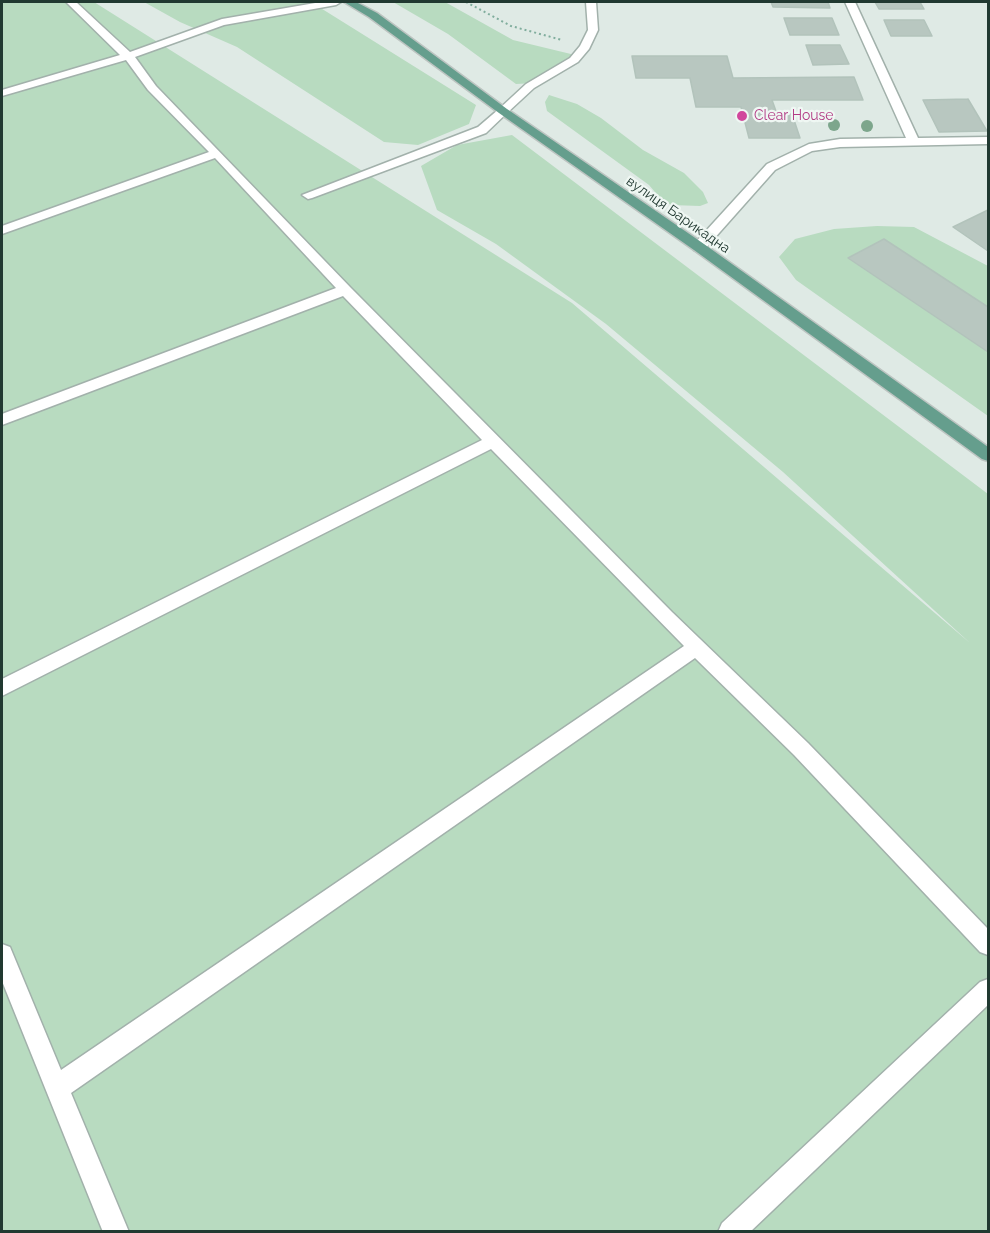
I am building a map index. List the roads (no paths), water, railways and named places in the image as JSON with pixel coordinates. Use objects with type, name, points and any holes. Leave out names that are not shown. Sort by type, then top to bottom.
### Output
[{"type":"main road","name":"вулиця Барикадна","points":[[349,2],[373,15],[503,111],[699,247],[988,455]]},
{"type":"street","points":[[71,2],[128,56],[152,88],[217,153],[345,290],[698,646],[988,944]]},
{"type":"street","points":[[2,93],[128,56],[222,22],[336,2]]},
{"type":"street","points":[[308,195],[482,130],[530,86],[574,60],[585,47],[593,30],[591,2]]},
{"type":"street","points":[[850,2],[913,140]]},
{"type":"street","points":[[699,247],[771,167],[809,148],[840,142],[988,141]]},
{"type":"street","points":[[2,230],[217,153]]},
{"type":"street","points":[[2,420],[345,290]]},
{"type":"street","points":[[2,688],[494,441]]},
{"type":"street","points":[[58,1087],[698,646]]},
{"type":"street","points":[[2,955],[116,1232]]},
{"type":"street","points":[[731,1232],[988,990]]},
{"type":"place","name":"Clear House","points":[[742,116]]}]
